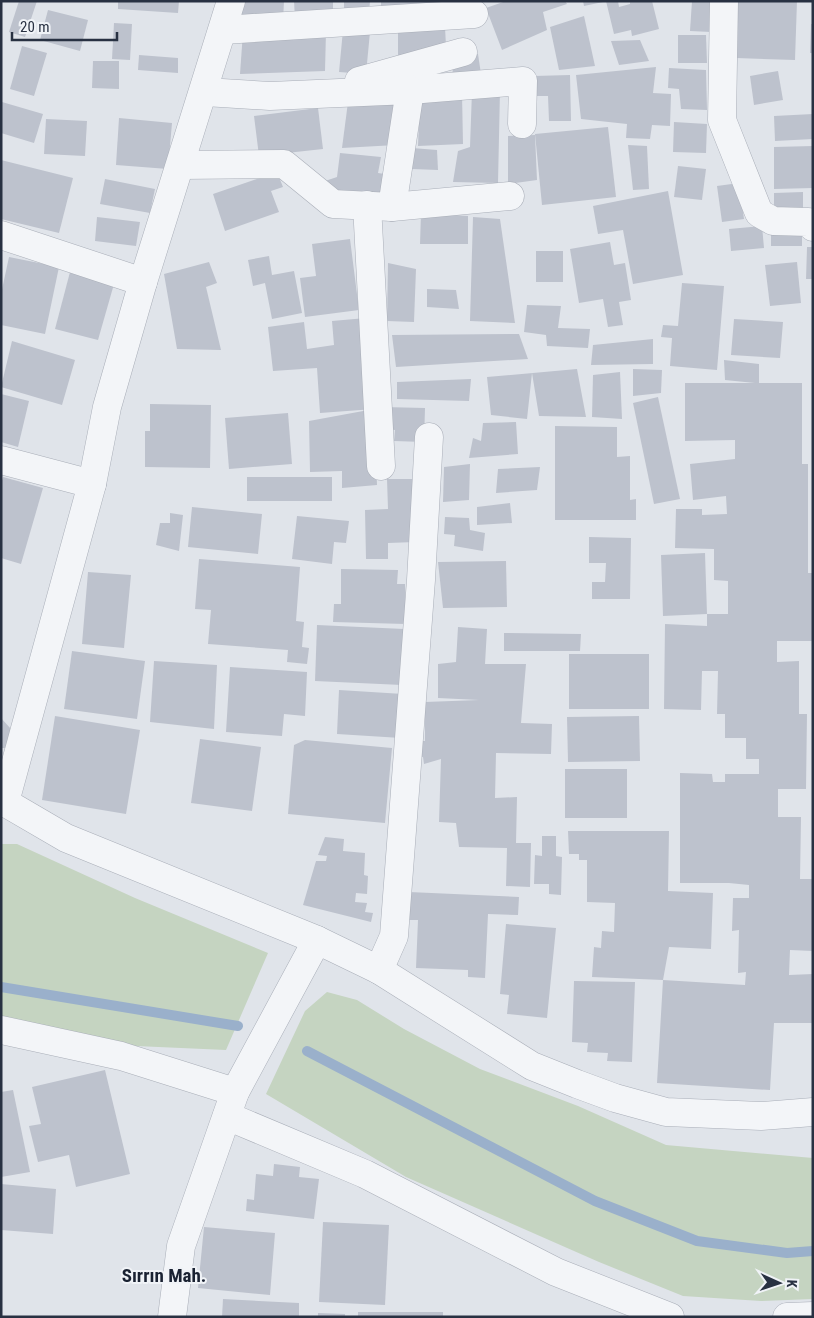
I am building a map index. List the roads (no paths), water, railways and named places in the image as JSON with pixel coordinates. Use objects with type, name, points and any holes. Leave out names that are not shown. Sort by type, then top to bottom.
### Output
[{"type":"street","points":[[231,1],[143,282],[107,408],[92,484],[3,801],[66,838],[317,940],[379,970],[532,1066],[615,1098],[666,1112],[710,1116],[761,1116],[813,1112]]},
{"type":"street","points":[[724,1],[722,120],[759,213],[773,221],[808,222],[813,227]]},
{"type":"street","points":[[223,30],[474,14]]},
{"type":"street","points":[[270,96],[364,80],[463,52]]},
{"type":"street","points":[[204,92],[270,96],[410,90],[523,81],[522,124]]},
{"type":"street","points":[[381,466],[379,206],[410,90]]},
{"type":"street","points":[[181,165],[284,164],[333,204],[379,206],[510,196]]},
{"type":"street","points":[[1,235],[143,282]]},
{"type":"street","points":[[379,970],[394,936],[421,580],[429,437]]},
{"type":"street","points":[[1,460],[92,484]]},
{"type":"street","points":[[172,1317],[181,1246],[231,1104],[317,940]]},
{"type":"street","points":[[1,1030],[121,1056],[231,1104],[556,1272],[655,1314]]},
{"type":"street","points":[[787,1317],[813,1316]]},
{"type":"waterway","points":[[1,987],[238,1026]]},
{"type":"waterway","points":[[307,1051],[595,1201],[697,1241],[787,1253],[813,1251]]},
{"type":"district","name":"Sırrın Mah.","points":[[164,1275]]}]
